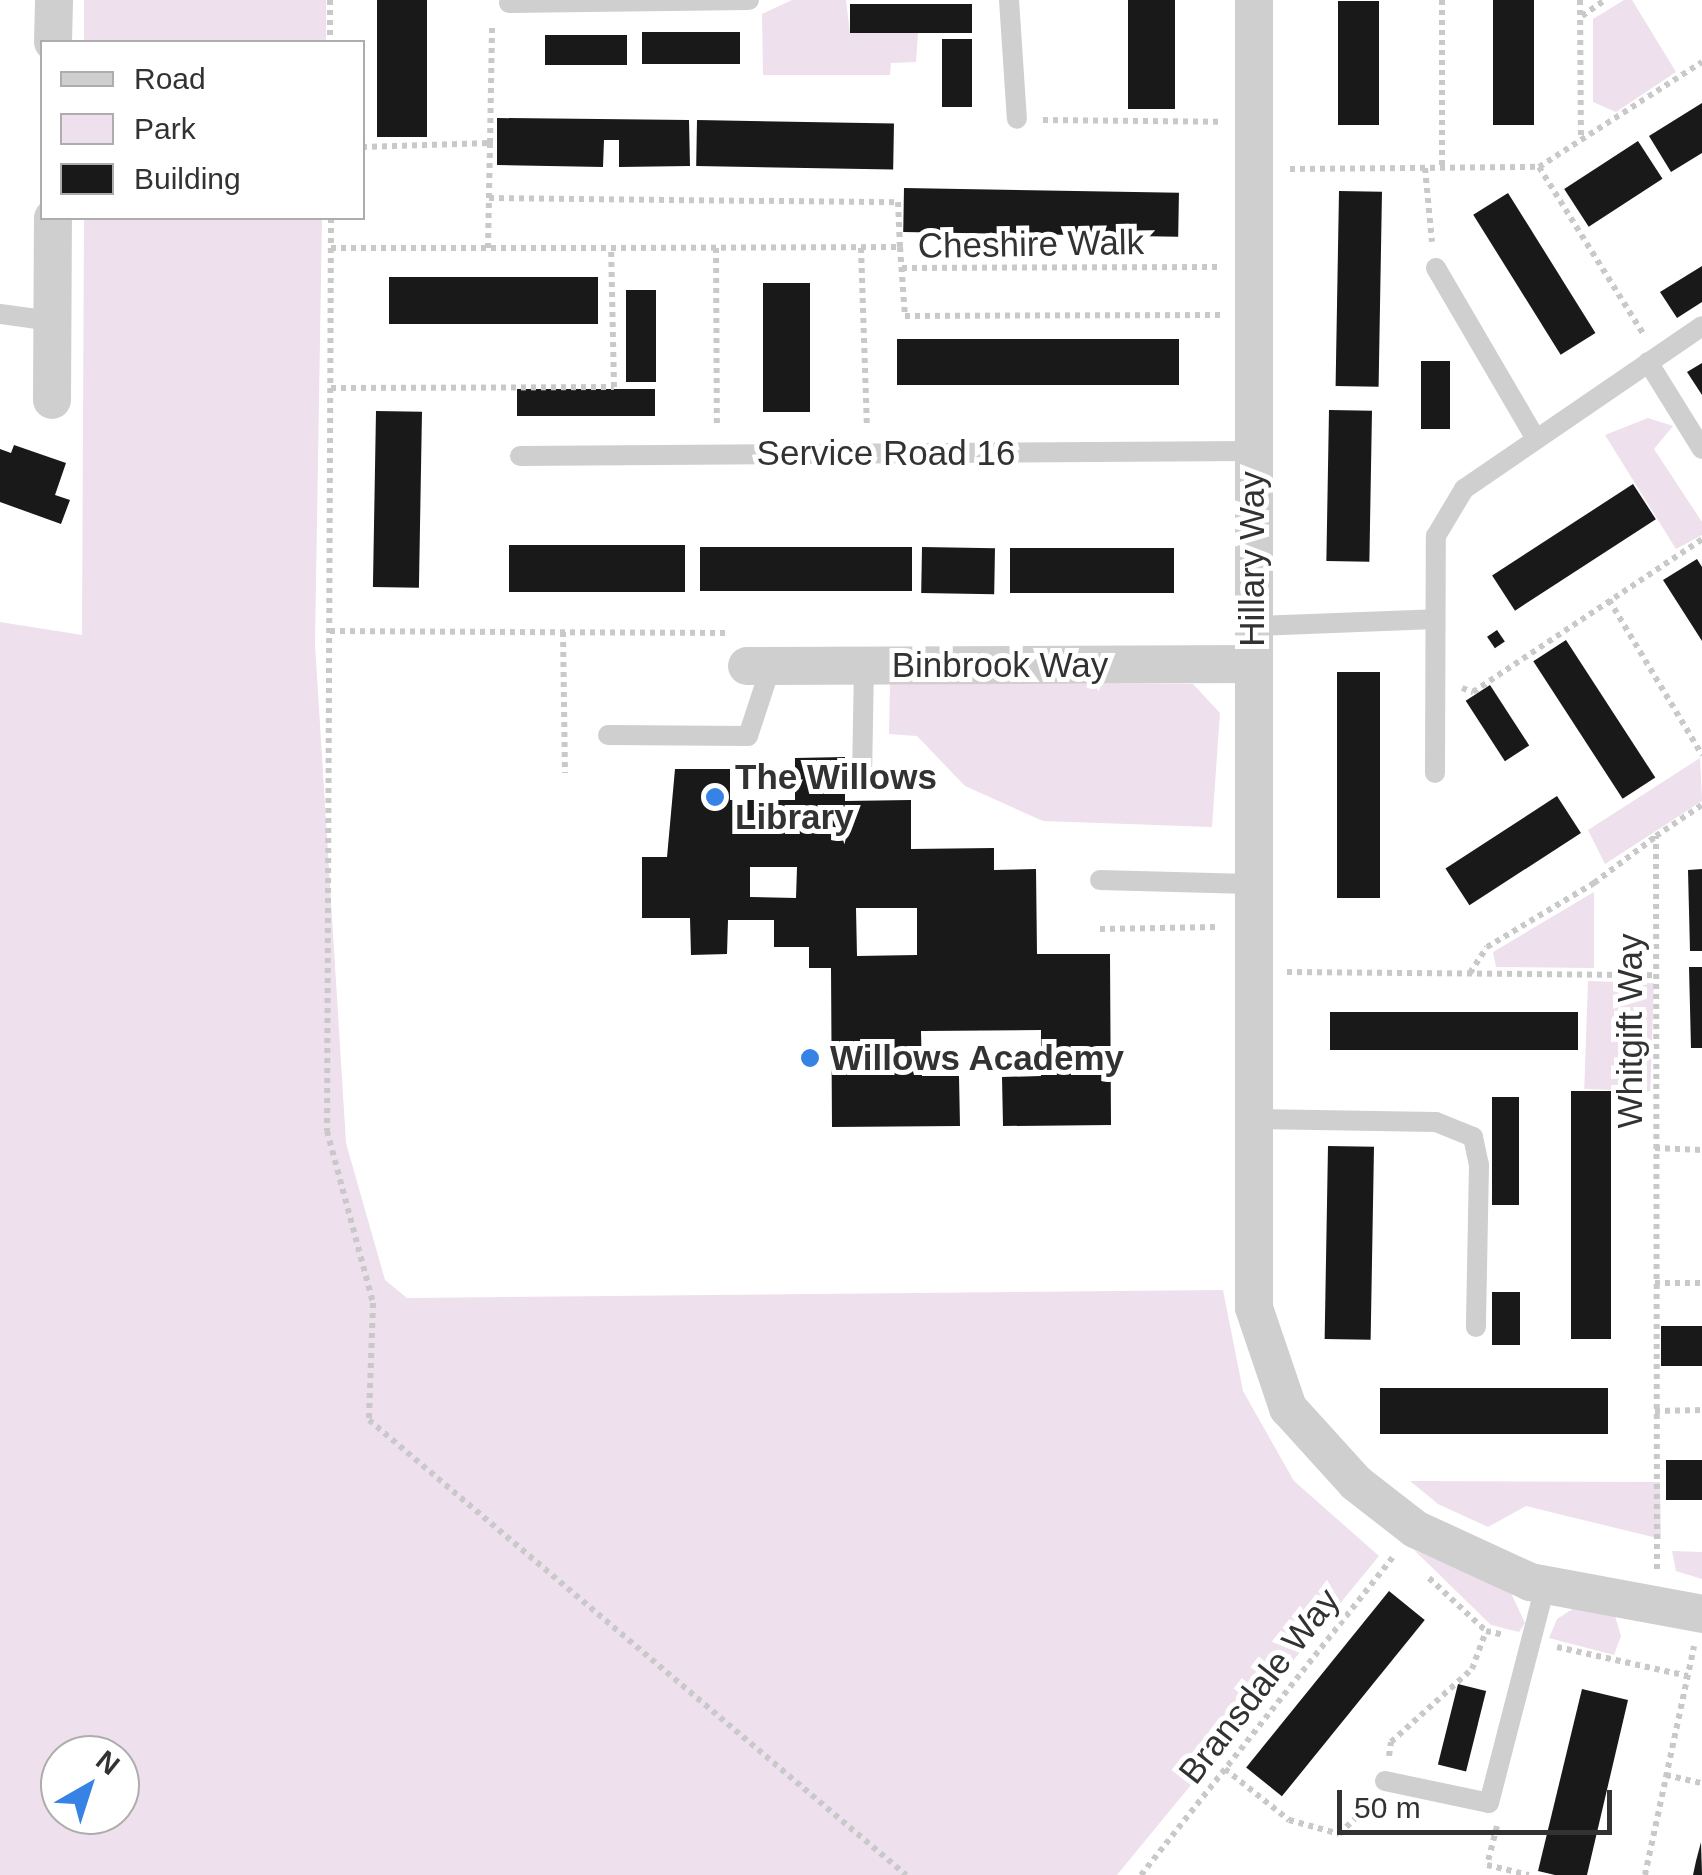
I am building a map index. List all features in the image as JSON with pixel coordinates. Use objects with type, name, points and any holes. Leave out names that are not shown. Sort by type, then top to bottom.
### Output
[{"type":"street","points":[[54,0],[54,40]]},
{"type":"street","name":"Hillary Way","points":[[1254,0],[1252,451],[1256,626],[1249,884],[1254,1308],[1288,1408],[1356,1483],[1416,1529],[1530,1582],[1701,1614]]},
{"type":"street","points":[[52,400],[53,220]]},
{"type":"street","name":"Binbrook Way","points":[[759,666],[1253,664]]},
{"type":"lane","points":[[510,3],[749,0]]},
{"type":"lane","points":[[1009,0],[1016,120]]},
{"type":"lane","points":[[1436,268],[1536,438]]},
{"type":"lane","points":[[0,314],[52,321]]},
{"type":"lane","points":[[1436,772],[1436,536],[1464,489],[1702,326]]},
{"type":"lane","points":[[1654,358],[1702,449]]},
{"type":"lane","name":"Service Road 16","points":[[520,456],[1252,451]]},
{"type":"lane","points":[[1256,626],[1435,619]]},
{"type":"lane","points":[[608,735],[748,736],[759,666]]},
{"type":"lane","points":[[862,779],[864,666]]},
{"type":"lane","points":[[1100,880],[1249,884]]},
{"type":"lane","points":[[1250,1119],[1436,1122],[1472,1137],[1479,1165],[1476,1328]]},
{"type":"lane","points":[[1385,1781],[1489,1803],[1546,1583]]},
{"type":"path","points":[[330,0],[330,40]]},
{"type":"path","points":[[1442,0],[1442,168]]},
{"type":"path","points":[[1580,0],[1581,140]]},
{"type":"path","points":[[1580,16],[1605,0]]},
{"type":"path","points":[[488,248],[492,21]]},
{"type":"path","points":[[1256,169],[1538,167],[1702,62]]},
{"type":"path","points":[[1016,120],[1256,122]]},
{"type":"path","points":[[365,147],[490,143]]},
{"type":"path","points":[[1538,167],[1654,358]]},
{"type":"path","points":[[1425,168],[1436,268]]},
{"type":"path","name":"Cheshire Walk","points":[[489,198],[898,202],[900,248]]},
{"type":"path","points":[[331,220],[327,1131],[373,1303],[369,1420],[906,1875]]},
{"type":"path","points":[[331,248],[900,248],[902,268]]},
{"type":"path","points":[[331,388],[614,387],[612,248]]},
{"type":"path","points":[[716,248],[717,454]]},
{"type":"path","points":[[861,248],[868,454]]},
{"type":"path","name":"Cheshire Walk","points":[[1254,266],[902,268],[905,316],[1254,315]]},
{"type":"path","points":[[1438,678],[1473,692],[1702,539]]},
{"type":"path","points":[[1609,600],[1702,755]]},
{"type":"path","points":[[564,632],[565,772]]},
{"type":"path","points":[[1470,974],[1486,947],[1702,805]]},
{"type":"path","name":"Whitgift Way","points":[[1656,836],[1657,1607]]},
{"type":"path","points":[[1100,929],[1250,927]]},
{"type":"path","points":[[1250,972],[1656,975]]},
{"type":"path","points":[[1655,1148],[1702,1150]]},
{"type":"path","points":[[1655,1282],[1702,1283]]},
{"type":"path","points":[[1654,1411],[1702,1410]]},
{"type":"path","name":"Bransdale Way","points":[[1141,1875],[1416,1529]]},
{"type":"path","points":[[1645,1875],[1701,1614]]},
{"type":"path","points":[[1666,1775],[1702,1783]]},
{"type":"path","points":[[1485,1875],[1502,1810],[1489,1803]]},
{"type":"path","points":[[1487,1866],[1529,1875]]},
{"type":"green space","points":[[84,0],[326,0],[326,40],[84,40]]},
{"type":"green space","points":[[792,0],[846,0],[850,33],[918,33],[916,62],[891,63],[890,75],[763,75],[762,14]]},
{"type":"green space","points":[[1624,0],[1632,0],[1676,72],[1616,112],[1593,102],[1593,19]]},
{"type":"green space","points":[[84,220],[322,220],[315,644],[346,1143],[385,1280],[407,1298],[1223,1290],[1243,1391],[1294,1481],[1379,1556],[1117,1875],[0,1875],[0,622],[82,635]]},
{"type":"green space","points":[[1648,418],[1673,426],[1654,449],[1702,522],[1702,535],[1676,549],[1605,435]]},
{"type":"green space","points":[[890,684],[1193,684],[1220,713],[1212,827],[1043,821],[965,786],[917,736],[889,734]]},
{"type":"green space","points":[[1700,758],[1702,801],[1605,864],[1588,830]]},
{"type":"green space","points":[[1594,892],[1594,968],[1496,967],[1493,952]]},
{"type":"green space","points":[[1588,981],[1654,983],[1650,1091],[1584,1089]]},
{"type":"green space","points":[[1410,1481],[1660,1482],[1661,1539],[1526,1506],[1488,1527],[1438,1504]]},
{"type":"green space","points":[[1414,1550],[1510,1591],[1525,1623],[1519,1632],[1491,1625]]},
{"type":"green space","points":[[1672,1551],[1702,1552],[1702,1579],[1676,1571]]},
{"type":"green space","points":[[1582,1603],[1615,1616],[1621,1636],[1614,1655],[1549,1638],[1557,1619]]},
{"type":"building","points":[[377,0],[427,0],[427,137],[377,137]]},
{"type":"building","points":[[1128,0],[1175,0],[1175,109],[1128,109]]},
{"type":"building","points":[[1493,0],[1534,0],[1534,125],[1493,125]]},
{"type":"building","points":[[1338,1],[1379,1],[1379,125],[1338,125]]},
{"type":"building","points":[[850,4],[972,4],[972,33],[850,33]]},
{"type":"building","points":[[642,32],[740,32],[740,64],[642,64]]},
{"type":"building","points":[[545,35],[627,35],[627,65],[545,65]]},
{"type":"building","points":[[942,39],[972,39],[972,107],[942,107]]},
{"type":"building","points":[[1702,103],[1702,153],[1671,172],[1649,136]]},
{"type":"building","points":[[497,118],[689,120],[690,166],[619,167],[619,140],[604,140],[603,167],[497,165]]},
{"type":"building","points":[[697,120],[894,123],[893,169],[696,166]]},
{"type":"building","points":[[1638,141],[1663,179],[1589,227],[1564,189]]},
{"type":"building","points":[[904,188],[1179,193],[1178,237],[903,232]]},
{"type":"building","points":[[1339,191],[1382,192],[1379,387],[1336,386]]},
{"type":"building","points":[[1508,193],[1595,333],[1561,355],[1473,215]]},
{"type":"building","points":[[1702,266],[1702,302],[1677,318],[1660,292]]},
{"type":"building","points":[[389,277],[598,277],[598,324],[389,324]]},
{"type":"building","points":[[763,283],[810,283],[810,412],[763,412]]},
{"type":"building","points":[[626,290],[656,290],[656,382],[626,382]]},
{"type":"building","points":[[897,339],[1179,339],[1179,385],[897,385]]},
{"type":"building","points":[[1421,361],[1450,361],[1450,429],[1421,429]]},
{"type":"building","points":[[1702,363],[1702,395],[1687,372]]},
{"type":"building","points":[[517,389],[655,389],[655,416],[517,416]]},
{"type":"building","points":[[1329,410],[1372,411],[1369,562],[1326,561]]},
{"type":"building","points":[[376,411],[422,412],[419,588],[373,587]]},
{"type":"building","points":[[14,445],[66,463],[55,495],[70,500],[61,524],[0,502],[0,449],[11,453]]},
{"type":"building","points":[[1633,484],[1656,519],[1515,611],[1492,575]]},
{"type":"building","points":[[509,545],[685,545],[685,592],[509,592]]},
{"type":"building","points":[[700,547],[912,547],[912,591],[700,591]]},
{"type":"building","points":[[922,547],[995,548],[994,594],[921,593]]},
{"type":"building","points":[[1010,548],[1174,548],[1174,593],[1010,593]]},
{"type":"building","points":[[1697,559],[1702,567],[1702,641],[1663,580]]},
{"type":"building","points":[[1497,630],[1505,642],[1495,648],[1487,637]]},
{"type":"building","points":[[1566,640],[1655,778],[1623,799],[1533,661]]},
{"type":"building","points":[[1337,672],[1380,672],[1380,898],[1337,898]]},
{"type":"building","points":[[1490,685],[1529,745],[1505,761],[1466,701]]},
{"type":"building","points":[[845,757],[845,801],[911,800],[911,849],[994,848],[994,870],[1036,869],[1037,954],[1110,954],[1111,1125],[1003,1126],[1002,1077],[1041,1076],[1041,1030],[921,1031],[922,1076],[959,1076],[960,1126],[832,1127],[831,968],[809,968],[809,947],[774,947],[774,920],[728,920],[727,954],[691,955],[690,918],[642,918],[642,857],[667,857],[675,769],[730,769],[730,800],[795,800],[795,758]],"holes":[[[750,867],[797,867],[796,898],[750,897]],[[856,908],[917,908],[917,955],[857,956]]]},
{"type":"building","points":[[1557,796],[1581,833],[1469,905],[1445,868]]},
{"type":"building","points":[[1702,869],[1702,951],[1690,951],[1688,870]]},
{"type":"building","points":[[1689,967],[1702,967],[1702,1048],[1691,1048]]},
{"type":"building","points":[[1330,1012],[1578,1012],[1578,1050],[1330,1050]]},
{"type":"building","points":[[1571,1091],[1611,1091],[1611,1339],[1571,1339]]},
{"type":"building","points":[[1492,1097],[1519,1097],[1519,1205],[1492,1205]]},
{"type":"building","points":[[1328,1146],[1374,1147],[1371,1340],[1325,1339]]},
{"type":"building","points":[[1492,1292],[1520,1292],[1520,1345],[1492,1345]]},
{"type":"building","points":[[1661,1326],[1702,1326],[1702,1366],[1661,1366]]},
{"type":"building","points":[[1380,1388],[1608,1388],[1608,1434],[1380,1434]]},
{"type":"building","points":[[1666,1460],[1702,1460],[1702,1500],[1666,1500]]},
{"type":"building","points":[[1389,1591],[1425,1620],[1282,1796],[1246,1767]]},
{"type":"building","points":[[1458,1684],[1486,1691],[1466,1772],[1438,1765]]},
{"type":"building","points":[[1582,1689],[1628,1700],[1587,1875],[1555,1875],[1538,1871]]},
{"type":"building","points":[[1701,1842],[1702,1875],[1693,1875],[1696,1861]]},
{"type":"place","name":"The Willows Library","points":[[715,797]]},
{"type":"place","name":"Willows Academy","points":[[810,1058]]}]
